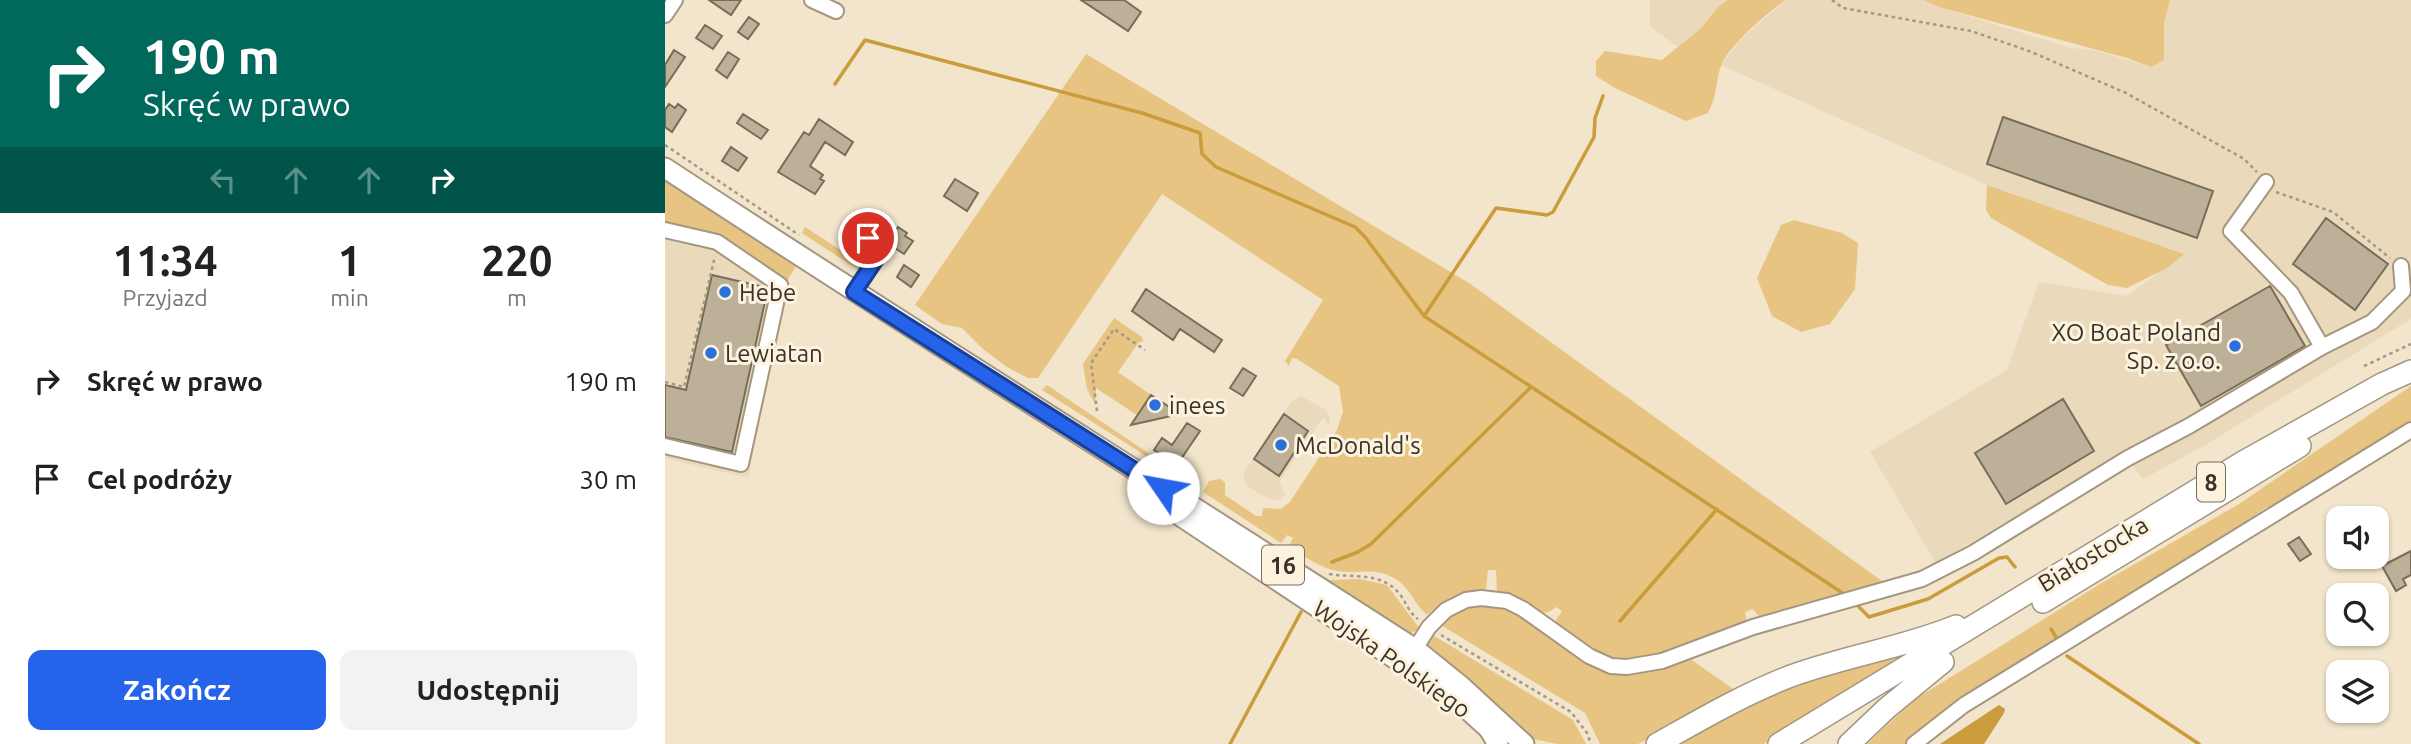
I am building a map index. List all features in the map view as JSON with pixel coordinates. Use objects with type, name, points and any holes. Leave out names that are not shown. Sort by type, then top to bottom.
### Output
[{"type":"highway","name":"Białostocka","points":[[1779,744],[2243,462],[2382,384],[2411,372]]},
{"type":"highway","name":"Białostocka","points":[[1804,744],[2333,426],[2411,372]]},
{"type":"highway","points":[[1657,744],[1733,702],[1793,676],[1919,640],[2016,601]]},
{"type":"highway","points":[[1849,744],[1887,708],[1943,662]]},
{"type":"main road","name":"Wojska Polskiego","points":[[665,168],[933,344],[1030,402],[1181,508],[1410,657],[1462,687],[1524,744]]},
{"type":"main road","name":"Wojska Polskiego","points":[[1410,657],[1489,729],[1498,744]]},
{"type":"street","points":[[665,15],[674,0]]},
{"type":"street","points":[[812,0],[836,10]]},
{"type":"street","points":[[2266,182],[2231,231],[2291,293],[2322,347]]},
{"type":"street","points":[[665,230],[718,243],[780,285],[741,464],[665,446]]},
{"type":"street","points":[[854,292],[876,259],[868,238]]},
{"type":"street","points":[[1410,657],[1429,627],[1457,603],[1494,598],[1523,609],[1589,656],[1611,666],[1627,667],[1663,661],[1763,624],[1922,579],[1973,553],[2128,457],[2189,426],[2322,347],[2372,322],[2403,291],[2401,266]]},
{"type":"street","points":[[1915,744],[1964,705],[2411,430]]},
{"type":"path","points":[[1832,0],[1843,8],[1971,31],[2029,51],[2126,93],[2244,159],[2277,192],[2333,212],[2401,266]]},
{"type":"path","points":[[665,145],[803,237]]},
{"type":"path","points":[[665,383],[684,387],[718,243]]},
{"type":"path","points":[[1097,411],[1091,363],[1114,329],[1145,350]]},
{"type":"path","points":[[2364,366],[2411,344]]},
{"type":"path","points":[[1321,570],[1336,575],[1371,576],[1393,586],[1412,615],[1571,712],[1587,733],[1591,744]]},
{"type":"shaded area","points":[[1650,0],[1728,0],[1678,47],[1650,26]]},
{"type":"shaded area","points":[[1728,0],[1786,0],[1749,30],[1725,58],[1708,113],[1686,121],[1613,87],[1596,76],[1596,61],[1605,51],[1662,60],[1700,29],[1719,6]]},
{"type":"shaded area","points":[[1786,0],[1924,0],[2071,48],[2094,50],[2151,67],[2164,60],[2164,24],[2170,0],[2411,0],[2411,319],[2202,447],[2143,479],[2123,453],[1936,563],[1870,452],[2007,370],[2039,282],[2127,296],[2184,254],[1987,185],[1721,65],[1740,40]]},
{"type":"shaded area","points":[[1924,0],[2170,0],[2164,24],[2164,60],[2151,67],[2127,58],[1939,7]]},
{"type":"shaded area","points":[[1086,54],[1469,283],[1893,589],[1760,618],[1753,609],[1745,612],[1747,623],[1697,643],[1659,656],[1624,660],[1608,658],[1594,652],[1557,628],[1556,620],[1562,611],[1556,607],[1542,613],[1497,592],[1496,570],[1488,570],[1486,589],[1451,597],[1427,615],[1404,586],[1392,577],[1376,572],[1337,571],[1312,561],[1289,547],[1293,538],[1287,535],[1281,543],[1203,492],[1209,481],[1220,479],[1225,482],[1225,495],[1256,516],[1262,516],[1263,508],[1281,509],[1290,502],[1337,430],[1343,412],[1339,386],[1297,359],[1292,358],[1289,366],[1285,361],[1323,300],[1162,194],[1038,378],[1028,378],[1007,367],[983,349],[962,328],[942,324],[915,305]]},
{"type":"shaded area","points":[[665,181],[796,266],[787,281],[720,236],[665,223]]},
{"type":"shaded area","points":[[1987,185],[2184,254],[2167,268],[2127,288],[2108,285],[1991,218],[1986,210]]},
{"type":"shaded area","points":[[665,199],[787,281],[748,478],[665,458]]},
{"type":"shaded area","points":[[1794,220],[1842,233],[1858,243],[1855,289],[1830,324],[1801,332],[1772,316],[1757,278],[1781,225]]},
{"type":"shaded area","points":[[805,227],[867,267],[863,273],[802,233]]},
{"type":"shaded area","points":[[1114,318],[1142,337],[1143,342],[1139,342],[1118,372],[1151,395],[1137,415],[1096,388],[1095,404],[1087,389],[1083,364]]},
{"type":"shaded area","points":[[1047,385],[1187,479],[1187,482],[1042,390]]},
{"type":"shaded area","points":[[2411,386],[2411,425],[2281,506],[2267,507],[2228,534],[2229,538],[1910,744],[1867,744],[1914,700],[2100,584],[2239,504]]},
{"type":"shaded area","points":[[1301,396],[1326,410],[1330,417],[1329,427],[1325,418],[1321,420],[1279,482],[1285,494],[1280,499],[1271,500],[1247,486],[1243,474],[1291,402]]},
{"type":"shaded area","points":[[1283,554],[1330,580],[1360,579],[1387,585],[1420,629],[1404,636]]},
{"type":"shaded area","points":[[1493,604],[1533,623],[1592,667],[1618,675],[1653,670],[1689,658],[1736,691],[1638,744],[1600,744],[1585,713],[1441,625],[1458,611]]},
{"type":"shaded area","points":[[1431,634],[1573,720],[1586,744],[1557,744],[1524,737],[1430,655],[1428,643]]},
{"type":"shaded area","points":[[1934,646],[1764,744],[1670,744],[1753,701],[1816,678]]},
{"type":"shaded area","points":[[1999,705],[2005,709],[2004,713],[1984,744],[1940,744]]},
{"type":"building","points":[[709,0],[741,0],[731,15]]},
{"type":"building","points":[[1081,0],[1124,0],[1141,12],[1128,31]]},
{"type":"building","points":[[749,17],[759,24],[748,39],[738,32]]},
{"type":"building","points":[[705,25],[722,36],[713,49],[696,38]]},
{"type":"building","points":[[674,50],[685,57],[665,87],[665,65]]},
{"type":"building","points":[[728,52],[739,59],[727,78],[716,70]]},
{"type":"building","points":[[669,104],[675,108],[678,104],[686,110],[672,132],[665,127],[665,110]]},
{"type":"building","points":[[743,114],[768,130],[761,139],[737,123]]},
{"type":"building","points":[[2003,117],[2213,191],[2197,238],[1987,164]]},
{"type":"building","points":[[819,119],[853,142],[845,155],[825,142],[810,166],[823,175],[820,179],[824,181],[815,194],[778,172],[804,132],[809,135]]},
{"type":"building","points":[[731,147],[747,158],[738,171],[722,161]]},
{"type":"building","points":[[955,179],[978,193],[967,211],[944,196]]},
{"type":"building","points":[[2326,218],[2388,264],[2355,310],[2293,264]]},
{"type":"building","points":[[898,227],[913,241],[904,254],[887,243]]},
{"type":"building","points":[[904,265],[919,275],[911,287],[897,277]]},
{"type":"building","points":[[712,275],[768,288],[732,452],[665,437],[665,385],[686,390]]},
{"type":"building","name":"XO Boat Poland Sp. z o.o.","points":[[2270,286],[2305,346],[2201,406],[2166,345]]},
{"type":"building","points":[[1146,289],[1222,340],[1214,352],[1180,329],[1173,340],[1132,311]]},
{"type":"building","points":[[1243,368],[1256,376],[1243,396],[1230,388]]},
{"type":"building","name":"inees","points":[[1151,395],[1180,414],[1131,425]]},
{"type":"building","points":[[2063,399],[2094,451],[2006,504],[1975,453]]},
{"type":"building","name":"McDonald's","points":[[1284,414],[1308,431],[1279,476],[1254,459]]},
{"type":"building","points":[[1187,423],[1200,431],[1177,465],[1154,450],[1162,438],[1172,445]]},
{"type":"building","points":[[2299,537],[2311,554],[2300,561],[2288,544]]},
{"type":"building","points":[[2411,551],[2411,575],[2403,579],[2406,585],[2396,591],[2384,569],[2389,569],[2389,562]]},
{"type":"waterway","points":[[835,84],[865,40],[1142,113],[1200,133],[1202,154],[1216,167],[1355,227],[1424,316],[1844,594]]},
{"type":"waterway","points":[[1424,316],[1496,208],[1547,215],[1553,212],[1594,137],[1595,118],[1603,96]]},
{"type":"waterway","points":[[1332,562],[1371,544],[1531,387]]},
{"type":"waterway","points":[[1620,621],[1717,509]]},
{"type":"waterway","points":[[1857,605],[1869,617],[1928,599],[1999,558],[2007,557],[2015,567]]},
{"type":"waterway","points":[[1230,744],[1301,612]]},
{"type":"waterway","points":[[2051,629],[2056,637]]},
{"type":"waterway","points":[[2067,656],[2199,744]]},
{"type":"place","name":"Hebe","points":[[725,292]]},
{"type":"place","name":"XO Boat Poland Sp. z o.o.","points":[[2235,346]]},
{"type":"place","name":"Lewiatan","points":[[711,353]]},
{"type":"place","name":"inees","points":[[1155,405]]},
{"type":"place","name":"McDonald's","points":[[1281,445]]},
{"type":"route","points":[[868,238],[876,259],[854,292],[1163,488]]}]
